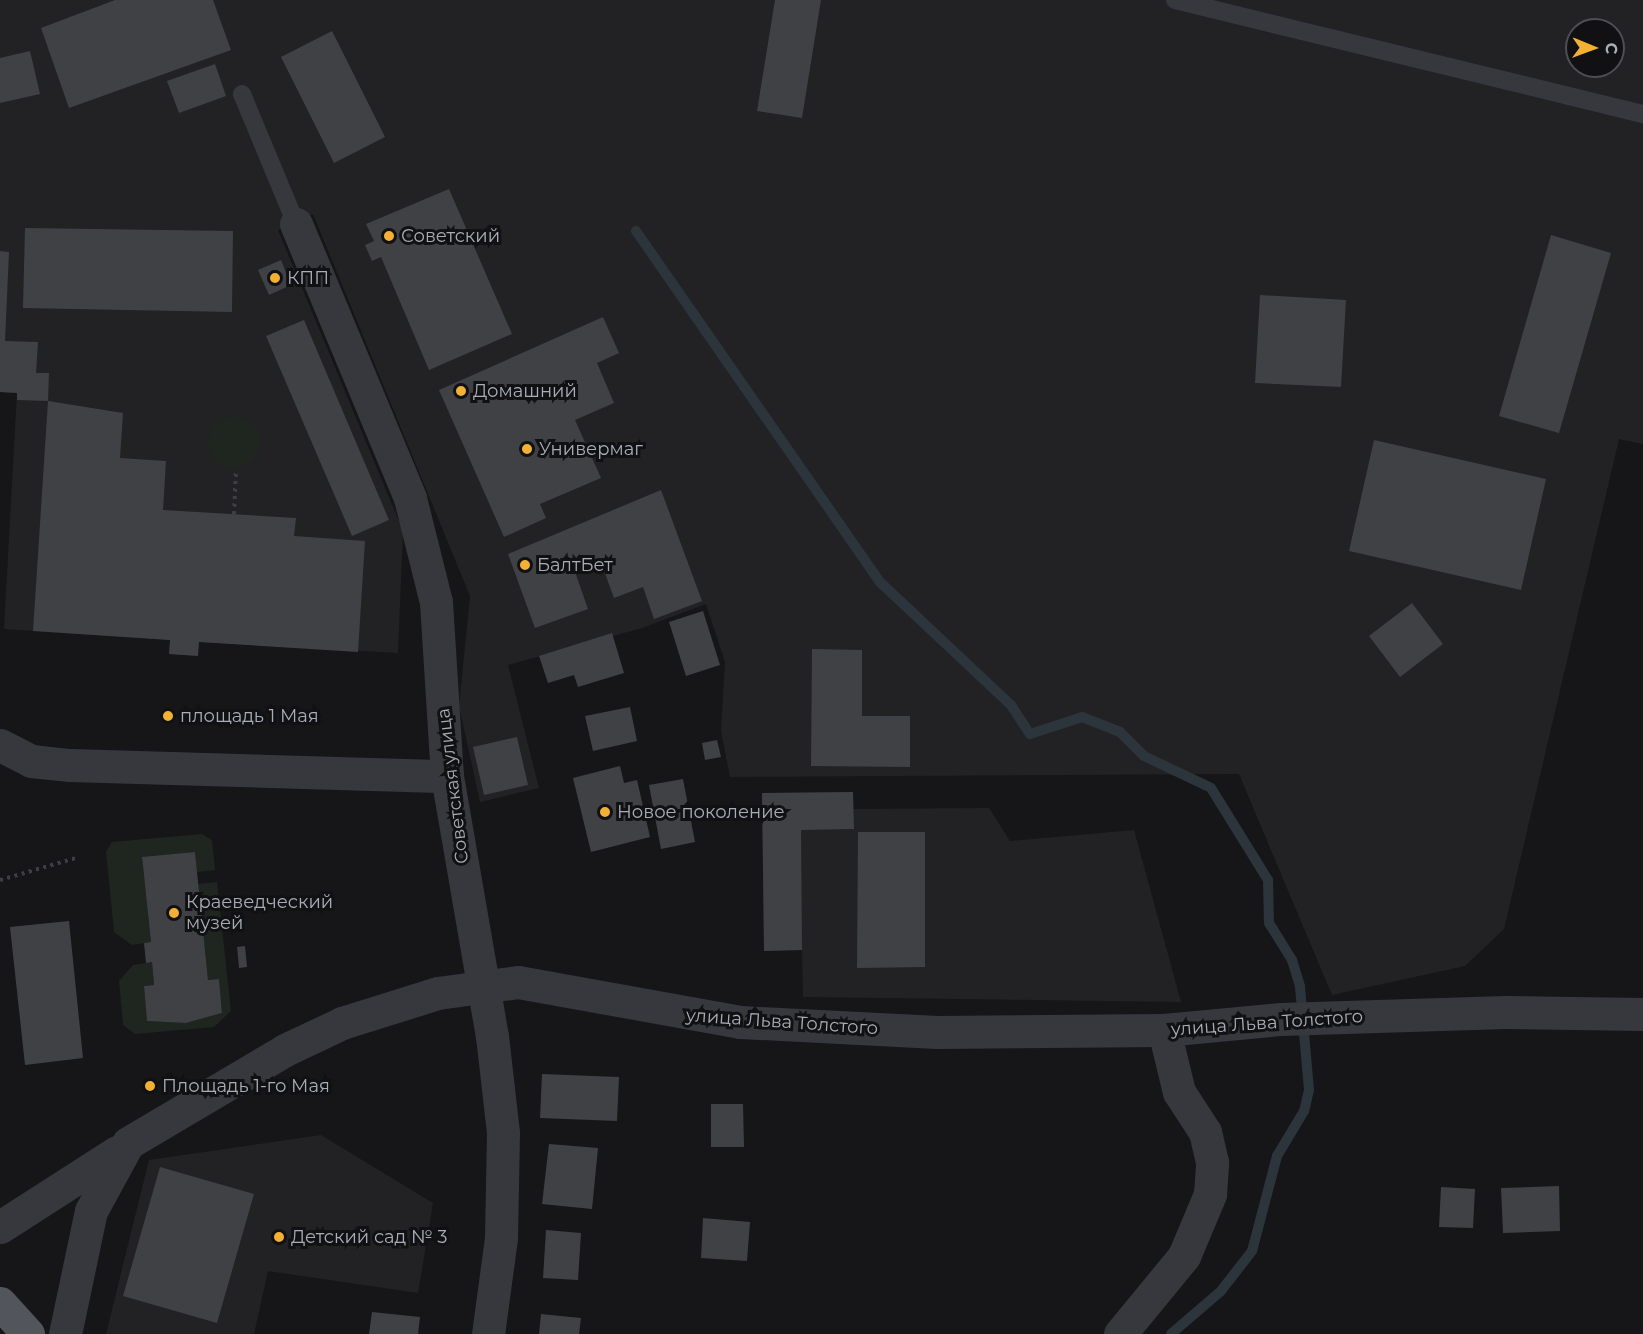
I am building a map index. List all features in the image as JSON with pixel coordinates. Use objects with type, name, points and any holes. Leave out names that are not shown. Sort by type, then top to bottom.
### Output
[{"type":"main road","points":[[0,1303],[28,1334]]},
{"type":"street","name":"Советская улица","points":[[296,224],[410,498],[426,551],[441,654],[447,776],[499,1081],[505,1177],[488,1334]]},
{"type":"street","points":[[0,745],[31,761],[70,765],[447,776]]},
{"type":"street","name":"улица Льва Толстого","points":[[0,1227],[84,1178],[128,1143],[342,1023],[482,985],[562,988],[740,1022],[937,1032],[1164,1030],[1323,1017],[1643,1014]]},
{"type":"street","points":[[1120,1334],[1184,1256],[1210,1194],[1212,1162],[1205,1132],[1179,1092],[1164,1030]]},
{"type":"street","points":[[65,1334],[91,1211],[128,1143]]},
{"type":"lane","points":[[1175,0],[1643,114]]},
{"type":"lane","points":[[242,94],[296,224]]},
{"type":"path","points":[[234,514],[236,470]]},
{"type":"path","points":[[0,880],[79,857]]},
{"type":"shaded area","points":[[0,0],[1643,0],[1643,444],[1619,439],[1504,929],[1465,966],[1332,995],[1239,774],[730,777],[721,731],[725,662],[706,604],[642,628],[508,665],[539,788],[480,802],[459,706],[470,596],[313,214],[278,230],[403,531],[398,653],[199,642],[198,656],[169,654],[170,640],[4,629],[17,393],[0,392]]},
{"type":"shaded area","points":[[234,416],[248,420],[256,428],[260,442],[256,456],[248,464],[234,468],[220,464],[212,456],[208,442],[212,428],[220,420]]},
{"type":"shaded area","points":[[853,792],[853,809],[989,808],[1010,841],[1134,830],[1181,1002],[803,997],[802,950],[764,951],[762,793]]},
{"type":"shaded area","points":[[202,834],[212,840],[215,870],[197,872],[195,852],[142,858],[151,942],[132,945],[114,932],[106,852],[112,842]]},
{"type":"shaded area","points":[[217,882],[231,1011],[214,1027],[135,1034],[123,1025],[119,981],[133,965],[152,962],[154,985],[144,986],[147,1021],[186,1023],[222,1013],[219,979],[208,980],[198,884]]},
{"type":"shaded area","name":"Детский сад № 3","points":[[321,1135],[433,1203],[418,1293],[268,1271],[254,1334],[106,1334],[149,1160]]},
{"type":"building","points":[[115,0],[213,0],[231,50],[69,108],[41,28]]},
{"type":"building","points":[[775,0],[821,0],[802,118],[757,111]]},
{"type":"building","points":[[332,31],[385,137],[334,163],[281,57]]},
{"type":"building","points":[[30,51],[40,94],[0,103],[0,58]]},
{"type":"building","points":[[215,64],[226,96],[179,113],[167,81]]},
{"type":"building","points":[[449,189],[512,334],[429,370],[381,257],[372,261],[365,245],[374,241],[366,224]]},
{"type":"building","points":[[25,228],[233,231],[232,312],[23,308]]},
{"type":"building","points":[[1551,235],[1611,253],[1559,433],[1499,416]]},
{"type":"building","points":[[0,251],[9,252],[5,341],[38,342],[36,373],[49,373],[48,401],[17,400],[17,393],[0,392]]},
{"type":"building","name":"КПП","points":[[281,260],[291,285],[269,295],[258,270]]},
{"type":"building","points":[[1260,295],[1346,300],[1341,387],[1255,383]]},
{"type":"building","name":"Универмаг","points":[[603,317],[619,353],[597,363],[614,403],[575,420],[601,478],[540,504],[546,518],[504,537],[439,390]]},
{"type":"building","points":[[304,320],[389,520],[352,536],[266,336]]},
{"type":"building","points":[[48,401],[123,413],[120,458],[166,461],[163,510],[296,518],[294,536],[365,541],[358,652],[199,642],[198,656],[169,654],[170,640],[33,631]]},
{"type":"building","points":[[1374,440],[1546,479],[1521,590],[1349,551]]},
{"type":"building","points":[[661,490],[702,601],[654,619],[643,587],[614,598],[600,560],[574,569],[588,609],[535,628],[508,554]]},
{"type":"building","points":[[1412,603],[1443,644],[1400,677],[1369,636]]},
{"type":"building","points":[[703,611],[720,665],[686,676],[669,622]]},
{"type":"building","points":[[612,633],[624,673],[578,687],[574,675],[548,683],[539,656]]},
{"type":"building","points":[[812,649],[862,650],[862,716],[910,716],[910,767],[811,766]]},
{"type":"building","points":[[630,707],[637,741],[593,751],[585,716]]},
{"type":"building","points":[[517,737],[528,785],[484,795],[473,747]]},
{"type":"building","points":[[717,740],[721,757],[705,760],[702,743]]},
{"type":"building","points":[[620,766],[624,783],[637,780],[650,837],[591,852],[573,778]]},
{"type":"building","points":[[683,779],[695,842],[661,849],[649,785]]},
{"type":"building","points":[[853,792],[854,829],[801,830],[802,950],[764,951],[762,793]]},
{"type":"building","points":[[858,832],[925,832],[925,967],[857,968]]},
{"type":"building","name":"Краеведческий музей","points":[[195,852],[208,980],[219,979],[222,1013],[186,1023],[147,1021],[144,986],[154,985],[152,962],[146,963],[144,943],[151,942],[142,857]]},
{"type":"building","points":[[69,921],[83,1058],[25,1065],[10,927]]},
{"type":"building","points":[[245,946],[247,967],[239,968],[237,947]]},
{"type":"building","points":[[542,1074],[619,1077],[617,1121],[540,1118]]},
{"type":"building","points":[[711,1104],[743,1104],[744,1147],[711,1147]]},
{"type":"building","points":[[549,1144],[598,1148],[592,1209],[542,1204]]},
{"type":"building","points":[[160,1167],[254,1194],[217,1323],[123,1296]]},
{"type":"building","points":[[1559,1186],[1560,1231],[1503,1233],[1501,1188]]},
{"type":"building","points":[[1441,1187],[1475,1189],[1473,1228],[1439,1227]]},
{"type":"building","points":[[703,1218],[750,1222],[747,1261],[701,1258]]},
{"type":"building","points":[[546,1230],[581,1233],[578,1280],[543,1278]]},
{"type":"building","points":[[372,1312],[420,1317],[418,1334],[369,1334]]},
{"type":"building","points":[[541,1314],[581,1318],[579,1334],[539,1334]]},
{"type":"waterway","points":[[636,231],[881,583],[1011,705],[1030,734],[1082,717],[1120,732],[1144,756],[1211,788],[1268,880],[1269,923],[1292,960],[1300,987],[1309,1090],[1304,1111],[1277,1156],[1252,1251],[1221,1291],[1171,1334]]},
{"type":"place","name":"Советский","points":[[389,236]]},
{"type":"place","name":"КПП","points":[[275,278]]},
{"type":"place","name":"Домашний","points":[[461,391]]},
{"type":"place","name":"Универмаг","points":[[527,449]]},
{"type":"place","name":"БалтБет","points":[[525,565]]},
{"type":"place","name":"площадь 1 Мая","points":[[168,716]]},
{"type":"place","name":"Новое поколение","points":[[605,812]]},
{"type":"place","name":"Краеведческий музей","points":[[174,913]]},
{"type":"place","name":"Площадь 1-го Мая","points":[[150,1086]]},
{"type":"place","name":"Детский сад № 3","points":[[279,1237]]}]
